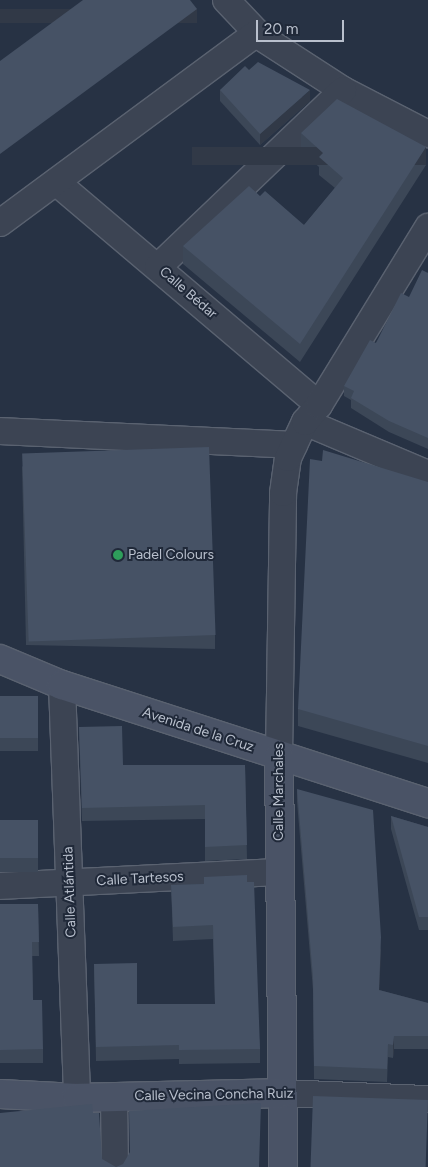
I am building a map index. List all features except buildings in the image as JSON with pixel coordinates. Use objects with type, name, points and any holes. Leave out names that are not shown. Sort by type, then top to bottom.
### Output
[{"type":"street","points":[[226,0],[257,33],[343,90],[428,134]]},
{"type":"street","points":[[0,223],[257,33]]},
{"type":"street","points":[[158,268],[343,90]]},
{"type":"street","name":"Calle Bédar","points":[[56,182],[158,268],[312,413],[428,474]]},
{"type":"street","name":"Calle Marchales","points":[[283,1167],[279,756],[283,493],[288,458],[312,413],[428,227]]},
{"type":"street","points":[[0,431],[294,445]]},
{"type":"street","name":"Avenida de la Cruz","points":[[0,659],[62,685],[428,803]]},
{"type":"street","name":"Calle Atlántida","points":[[62,685],[77,1098]]},
{"type":"street","name":"Calle Tartesos","points":[[0,886],[280,872]]},
{"type":"street","name":"Calle Vecina Concha Ruiz","points":[[0,1094],[77,1098],[282,1093],[428,1099]]},
{"type":"street","points":[[114,1097],[115,1167]]},
{"type":"place","name":"Padel Colours","points":[[118,555]]}]
